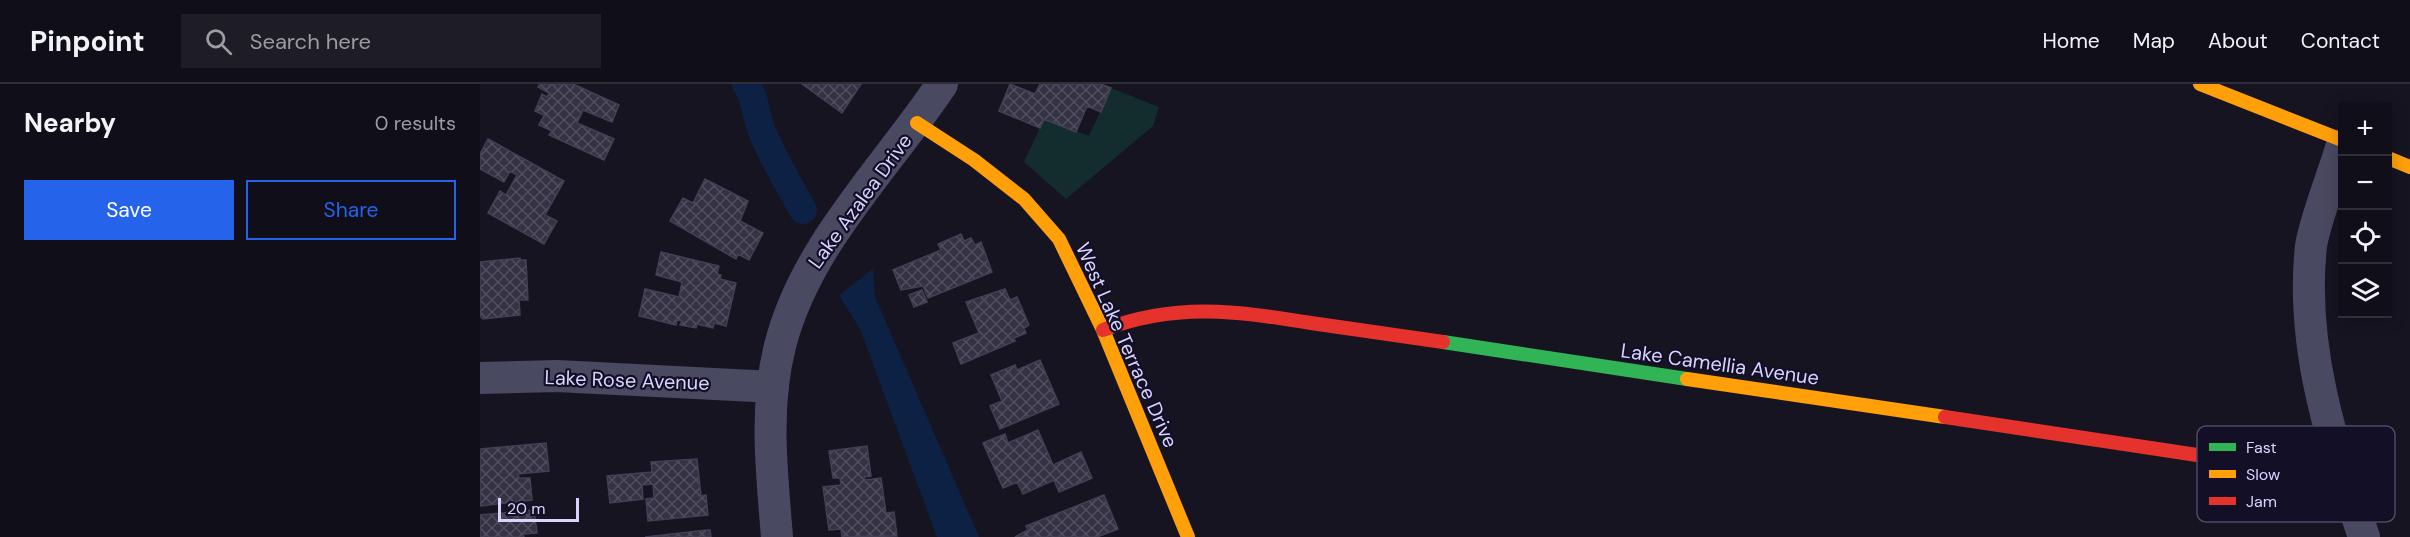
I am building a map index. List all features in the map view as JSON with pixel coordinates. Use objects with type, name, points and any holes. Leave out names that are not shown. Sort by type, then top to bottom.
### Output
[{"type":"street","name":"Lake Azalea Drive","points":[[777,537],[770,458],[773,387],[787,322],[809,273],[853,206],[917,123],[942,84]]},
{"type":"street","points":[[2200,84],[2338,138]]},
{"type":"street","name":"West Lake Terrace Drive","points":[[917,123],[974,160],[1024,199],[1059,239],[1103,330],[1188,537]]},
{"type":"street","points":[[2329,426],[2310,340],[2311,245],[2339,156]]},
{"type":"street","points":[[2392,160],[2410,167]]},
{"type":"street","name":"Lake Camellia Avenue","points":[[1103,330],[1135,316],[1184,309],[1234,311],[2197,455]]},
{"type":"street","name":"Lake Rose Avenue","points":[[480,378],[557,376],[773,387]]},
{"type":"street","points":[[2359,522],[2364,537]]},
{"type":"green space","points":[[1111,88],[1159,107],[1153,126],[1066,199],[1024,162],[1044,119],[1089,136]]},
{"type":"water","points":[[873,269],[875,297],[979,537],[937,537],[860,329],[839,295]]},
{"type":"building","points":[[540,84],[573,84],[619,105],[612,122],[583,110],[577,123],[614,139],[604,160],[549,135],[552,131],[539,125],[544,115],[535,111],[542,94],[547,97],[549,93],[538,87]]},
{"type":"building","points":[[802,84],[861,84],[842,113]]},
{"type":"building","points":[[1010,84],[1035,94],[1040,84],[1101,84],[1111,88],[1101,112],[1087,106],[1076,132],[1044,119],[1040,128],[999,111]]},
{"type":"building","points":[[488,139],[564,181],[545,215],[557,221],[544,244],[488,213],[500,191],[506,195],[517,175],[510,171],[504,182],[480,169],[480,154]]},
{"type":"building","points":[[705,179],[748,201],[740,221],[763,233],[749,260],[738,254],[736,259],[670,221],[683,198],[693,203]]},
{"type":"building","points":[[961,234],[964,241],[971,238],[975,245],[981,242],[992,272],[928,298],[923,286],[901,290],[893,270],[941,250],[938,244]]},
{"type":"building","points":[[661,252],[719,266],[717,274],[721,275],[720,279],[736,283],[726,326],[714,323],[713,328],[697,324],[696,328],[680,325],[682,321],[677,320],[676,325],[639,316],[645,289],[679,297],[682,282],[656,275]]},
{"type":"building","points":[[520,258],[520,260],[526,260],[528,300],[519,300],[520,315],[483,319],[480,316],[480,262]]},
{"type":"building","points":[[1005,289],[1010,300],[1017,297],[1029,325],[1024,328],[1026,333],[1014,338],[1015,341],[961,364],[953,343],[979,333],[966,302]]},
{"type":"building","points":[[922,290],[927,302],[914,307],[909,295]]},
{"type":"building","points":[[1040,360],[1059,404],[1000,429],[990,406],[1002,401],[991,375],[1015,365],[1017,370]]},
{"type":"building","points":[[1038,430],[1053,465],[1081,452],[1092,478],[1059,492],[1054,480],[1023,494],[1017,482],[1003,488],[983,443],[1005,434],[1008,443]]},
{"type":"building","points":[[546,443],[549,471],[518,474],[519,478],[530,478],[532,500],[480,506],[480,449]]},
{"type":"building","points":[[867,446],[871,476],[864,477],[865,480],[881,478],[886,513],[894,512],[897,536],[842,537],[841,529],[829,530],[823,487],[841,485],[840,478],[833,478],[829,451]]},
{"type":"building","points":[[697,459],[701,496],[706,495],[708,515],[648,521],[646,499],[654,498],[653,484],[642,485],[643,499],[610,503],[607,476],[652,472],[651,462]]},
{"type":"building","points":[[1104,495],[1118,529],[1097,537],[1015,537],[1028,530],[1026,526]]},
{"type":"building","points":[[534,510],[537,533],[523,534],[524,537],[480,537],[480,515]]},
{"type":"building","points":[[710,530],[711,537],[645,537]]},
{"type":"waterway","points":[[746,84],[752,95],[765,139],[803,210]]},
{"type":"traffic: fast","points":[[1443,342],[1687,379]]},
{"type":"traffic: slow","points":[[2200,84],[2338,138]]},
{"type":"traffic: slow","points":[[917,123],[974,160],[1024,199],[1059,239],[1103,330],[1188,537]]},
{"type":"traffic: slow","points":[[2392,160],[2410,167]]},
{"type":"traffic: slow","points":[[1687,379],[1945,417]]},
{"type":"traffic: jam","points":[[1103,330],[1156,315],[1206,312],[1257,315],[1443,342]]},
{"type":"traffic: jam","points":[[1945,417],[2197,455]]}]
